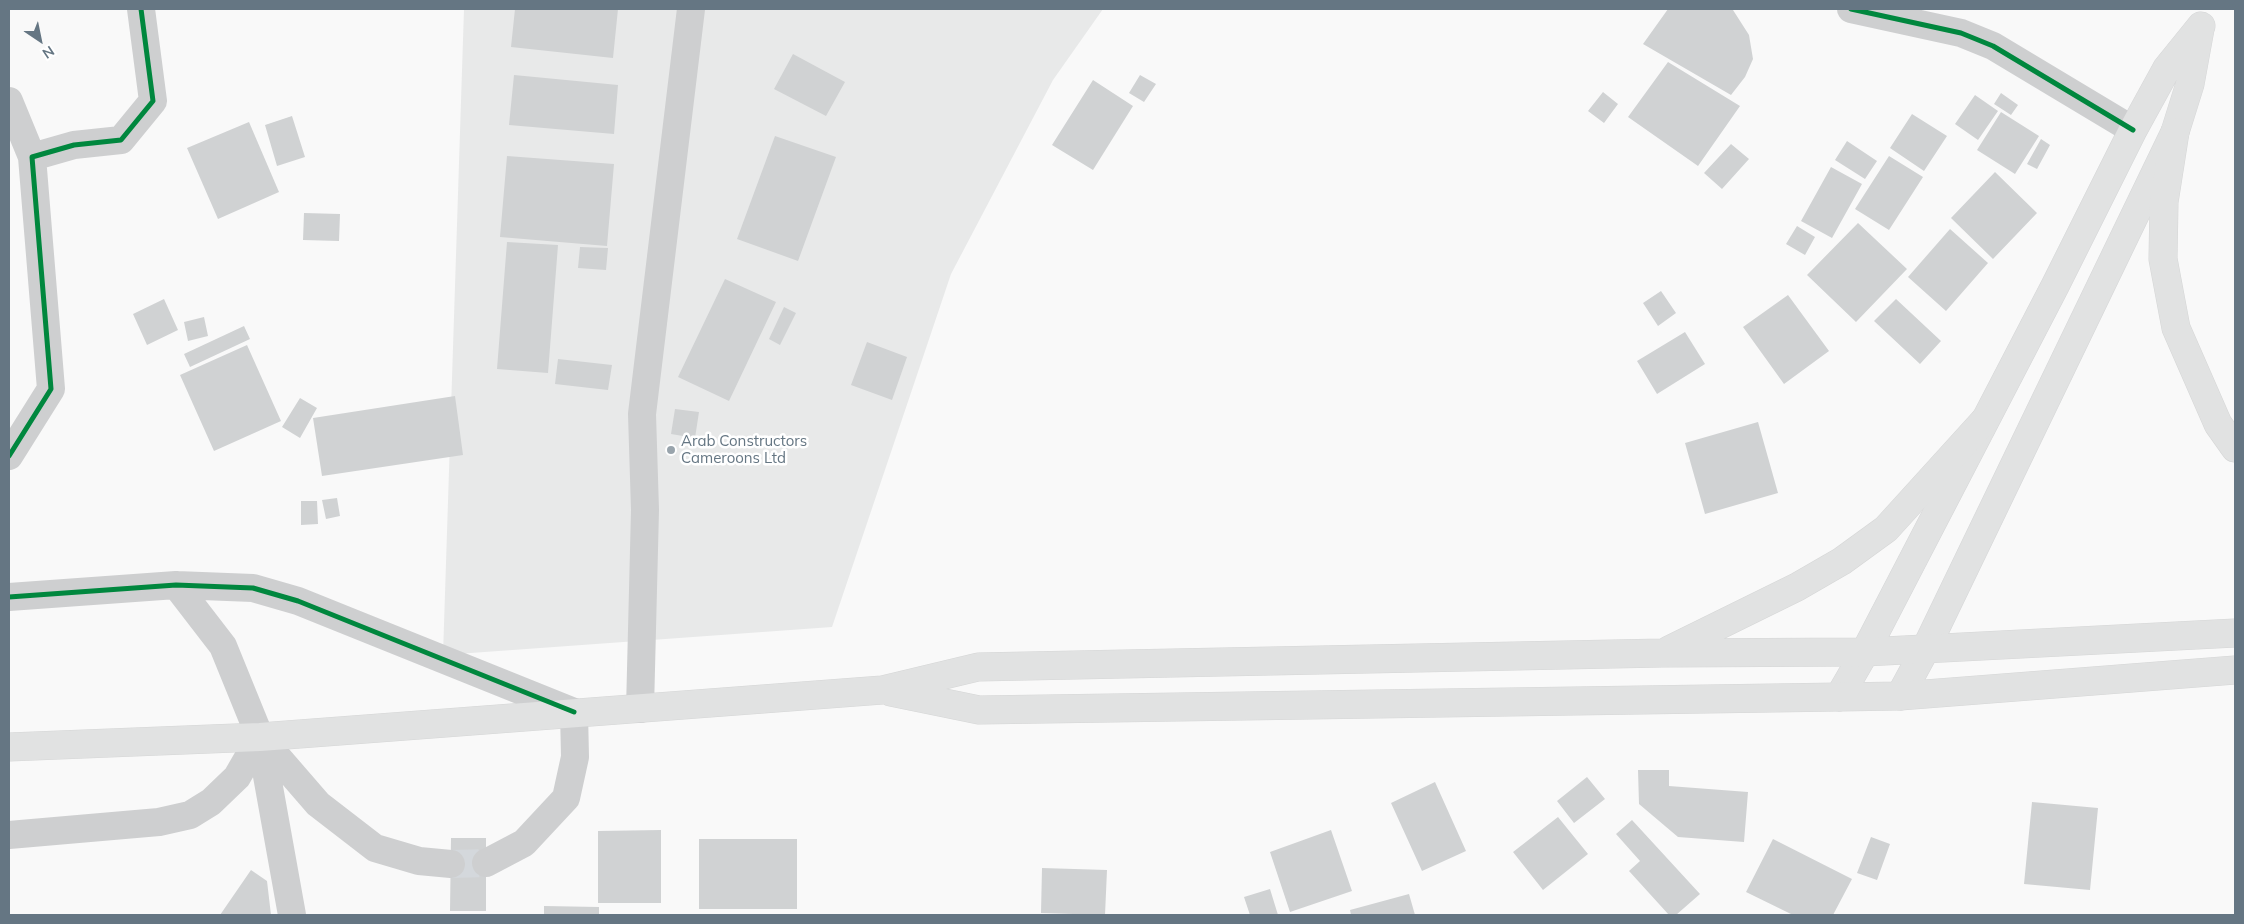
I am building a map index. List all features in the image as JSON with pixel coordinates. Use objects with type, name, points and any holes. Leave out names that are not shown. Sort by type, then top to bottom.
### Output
[{"type":"main road","points":[[1839,697],[1865,652],[2055,286],[2133,130],[2167,68],[2203,17]]},
{"type":"main road","points":[[1900,696],[1926,648],[2175,132],[2190,84],[2203,17]]},
{"type":"main road","points":[[2175,132],[2164,202],[2163,258],[2176,328],[2199,385],[2218,424],[2235,448]]},
{"type":"main road","points":[[1662,653],[1797,587],[1842,561],[1886,529],[1985,420]]},
{"type":"main road","points":[[9,746],[260,737],[882,690],[978,667],[1662,653],[1865,652],[2235,633]]},
{"type":"main road","points":[[882,690],[979,710],[1900,696],[2235,670]]},
{"type":"street","points":[[32,157],[74,145],[121,140],[153,101],[141,9]]},
{"type":"street","points":[[640,709],[645,510],[642,414],[691,9]]},
{"type":"street","points":[[1852,9],[1962,33],[1993,46],[2133,130]]},
{"type":"street","points":[[9,101],[32,157],[51,389],[9,456]]},
{"type":"street","points":[[176,585],[223,646],[260,737],[292,915]]},
{"type":"street","points":[[9,597],[176,585],[253,588],[298,601],[574,712],[575,757],[566,798],[524,843],[486,863]]},
{"type":"street","points":[[9,835],[159,822],[190,815],[211,802],[237,778],[260,737]]},
{"type":"street","points":[[260,737],[318,804],[375,848],[419,861],[451,864]]},
{"type":"shaded area","name":"Arab Constructors Cameroons Ltd","points":[[464,9],[1103,9],[1053,80],[951,274],[832,627],[443,655]]},
{"type":"building","points":[[515,9],[618,9],[613,58],[511,47]]},
{"type":"building","points":[[1668,9],[1733,10],[1749,35],[1753,59],[1745,77],[1731,95],[1643,44]]},
{"type":"building","points":[[793,54],[845,82],[826,116],[774,89]]},
{"type":"building","points":[[1668,62],[1740,106],[1698,166],[1628,117]]},
{"type":"building","points":[[514,75],[618,85],[614,134],[509,125]]},
{"type":"building","points":[[1140,75],[1156,84],[1144,102],[1129,93]]},
{"type":"building","points":[[1093,80],[1133,106],[1093,170],[1052,145]]},
{"type":"building","points":[[1603,92],[1618,104],[1604,123],[1588,111]]},
{"type":"building","points":[[2001,93],[2018,105],[2011,115],[1994,104]]},
{"type":"building","points":[[1975,95],[1998,111],[1978,140],[1955,124]]},
{"type":"building","points":[[2001,112],[2039,136],[2015,174],[1977,150]]},
{"type":"building","points":[[1912,114],[1947,136],[1924,171],[1890,148]]},
{"type":"building","points":[[292,116],[305,157],[277,166],[265,125]]},
{"type":"building","points":[[249,122],[279,192],[218,219],[187,148]]},
{"type":"building","points":[[775,136],[836,157],[798,261],[737,239]]},
{"type":"building","points":[[2041,139],[2050,145],[2037,169],[2027,164]]},
{"type":"building","points":[[1847,141],[1877,161],[1865,179],[1835,160]]},
{"type":"building","points":[[1731,144],[1749,159],[1722,189],[1704,173]]},
{"type":"building","points":[[507,156],[614,164],[607,246],[500,237]]},
{"type":"building","points":[[1889,156],[1923,177],[1889,230],[1855,209]]},
{"type":"building","points":[[1831,167],[1862,184],[1832,238],[1801,221]]},
{"type":"building","points":[[1995,172],[2037,213],[1993,259],[1951,218]]},
{"type":"building","points":[[304,213],[340,214],[339,241],[303,240]]},
{"type":"building","points":[[1858,223],[1907,269],[1856,322],[1807,275]]},
{"type":"building","points":[[1797,226],[1815,237],[1805,255],[1786,244]]},
{"type":"building","points":[[1950,229],[1988,263],[1946,311],[1908,277]]},
{"type":"building","points":[[507,242],[558,245],[548,373],[497,369]]},
{"type":"building","points":[[580,247],[608,248],[606,270],[578,268]]},
{"type":"building","points":[[725,279],[776,302],[729,401],[678,377]]},
{"type":"building","points":[[1661,291],[1676,313],[1658,326],[1643,303]]},
{"type":"building","points":[[1788,295],[1829,351],[1784,384],[1743,327]]},
{"type":"building","points":[[164,299],[178,330],[147,345],[133,314]]},
{"type":"building","points":[[1896,299],[1941,341],[1920,364],[1874,321]]},
{"type":"building","points":[[784,307],[796,313],[780,345],[769,339]]},
{"type":"building","points":[[204,317],[208,336],[188,341],[184,322]]},
{"type":"building","points":[[244,326],[250,339],[190,367],[184,354]]},
{"type":"building","points":[[1685,332],[1705,364],[1657,394],[1637,361]]},
{"type":"building","points":[[867,342],[907,357],[892,400],[851,385]]},
{"type":"building","points":[[247,345],[281,421],[214,451],[180,375]]},
{"type":"building","points":[[558,359],[612,365],[608,390],[555,384]]},
{"type":"building","points":[[455,396],[463,455],[322,476],[313,418]]},
{"type":"building","points":[[300,398],[317,408],[300,438],[282,427]]},
{"type":"building","points":[[675,409],[699,412],[695,438],[671,434]]},
{"type":"building","points":[[1758,422],[1778,493],[1705,514],[1685,443]]},
{"type":"building","points":[[337,498],[340,516],[326,519],[322,500]]},
{"type":"building","points":[[301,501],[317,501],[318,524],[301,525]]},
{"type":"building","points":[[1638,770],[1669,770],[1669,786],[1748,792],[1744,842],[1678,837],[1639,804]]},
{"type":"building","points":[[1587,777],[1605,799],[1574,823],[1557,801]]},
{"type":"building","points":[[1435,782],[1466,851],[1422,871],[1391,803]]},
{"type":"building","points":[[2032,802],[2098,808],[2090,890],[2024,884]]},
{"type":"building","points":[[1558,817],[1588,854],[1543,890],[1513,852]]},
{"type":"building","points":[[1632,820],[1700,894],[1676,915],[1669,915],[1629,871],[1640,861],[1616,834]]},
{"type":"building","points":[[661,830],[661,903],[598,903],[598,831]]},
{"type":"building","points":[[1331,830],[1352,891],[1290,912],[1270,852]]},
{"type":"building","points":[[1871,837],[1890,844],[1877,880],[1857,873]]},
{"type":"building","points":[[451,838],[486,838],[486,911],[450,911]]},
{"type":"building","points":[[699,839],[797,839],[797,909],[699,909]]},
{"type":"building","points":[[1773,839],[1852,879],[1833,915],[1793,915],[1746,892]]},
{"type":"building","points":[[1042,868],[1107,870],[1105,915],[1041,913]]},
{"type":"building","points":[[251,870],[267,881],[271,915],[220,915]]},
{"type":"building","points":[[1270,889],[1278,915],[1250,915],[1244,897]]},
{"type":"building","points":[[1409,894],[1415,915],[1351,915],[1350,910]]},
{"type":"building","points":[[544,906],[599,907],[599,915],[544,915]]},
{"type":"tunnel","points":[[451,864],[486,863]]},
{"type":"cycle path","points":[[9,456],[51,389],[32,157],[74,145],[121,140],[153,101],[141,9]]},
{"type":"cycle path","points":[[1851,9],[1961,33],[1993,46],[2133,130]]},
{"type":"cycle path","points":[[9,597],[176,585],[253,588],[298,601],[574,712]]},
{"type":"place","name":"Arab Constructors Cameroons Ltd","points":[[671,450]]}]
